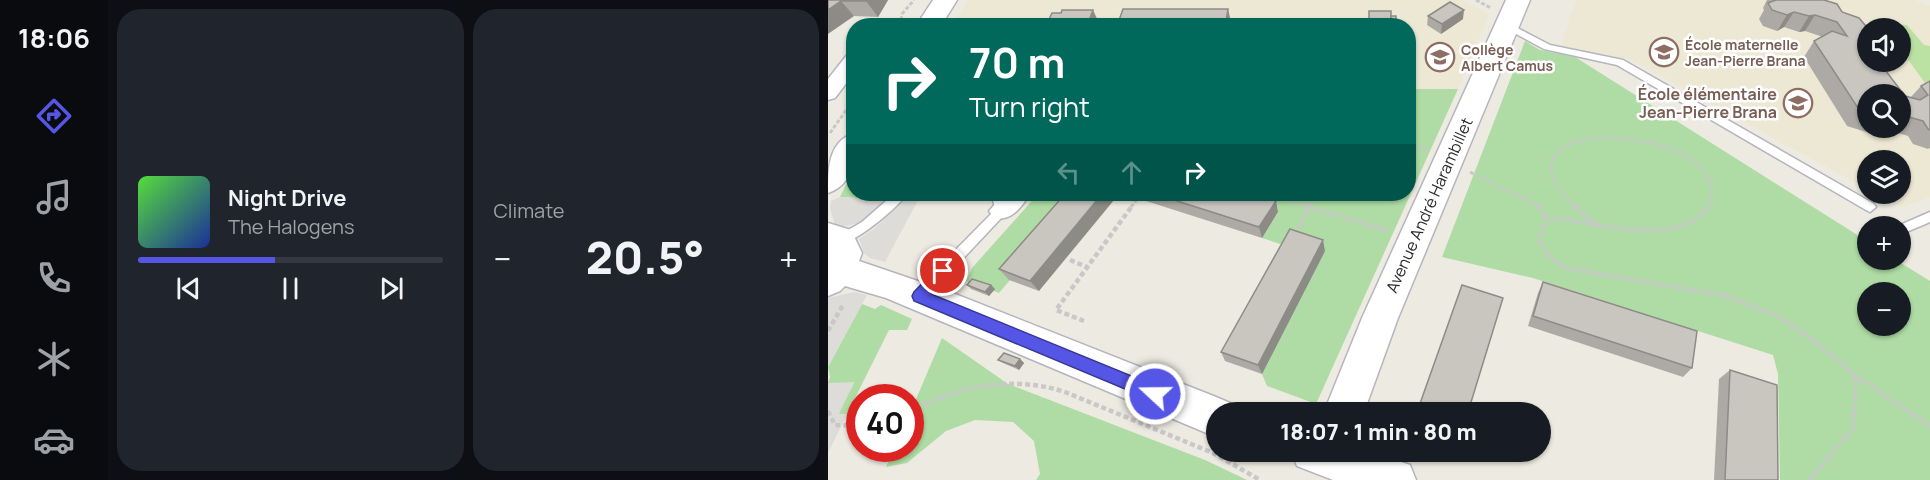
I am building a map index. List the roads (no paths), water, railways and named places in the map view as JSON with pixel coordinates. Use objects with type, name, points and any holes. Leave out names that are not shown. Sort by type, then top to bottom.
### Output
[{"type":"street","points":[[933,18],[945,0]]},
{"type":"street","name":"Avenue André Harambillet","points":[[1348,402],[1441,156],[1507,12]]},
{"type":"street","points":[[828,93],[846,69]]},
{"type":"street","points":[[828,181],[846,155]]},
{"type":"street","points":[[835,266],[919,296],[1134,386],[1206,413]]},
{"type":"lane","points":[[1507,12],[1547,47],[1620,62],[1870,207]]},
{"type":"lane","points":[[835,266],[866,225],[893,201]]},
{"type":"lane","points":[[919,296],[999,202]]},
{"type":"lane","points":[[1911,225],[1930,217]]},
{"type":"place","name":"École maternelle Jean-Pierre Brana","points":[[1664,52]]},
{"type":"place","name":"Collège Albert Camus","points":[[1440,57]]},
{"type":"place","name":"École élémentaire Jean-Pierre Brana","points":[[1798,103]]}]
